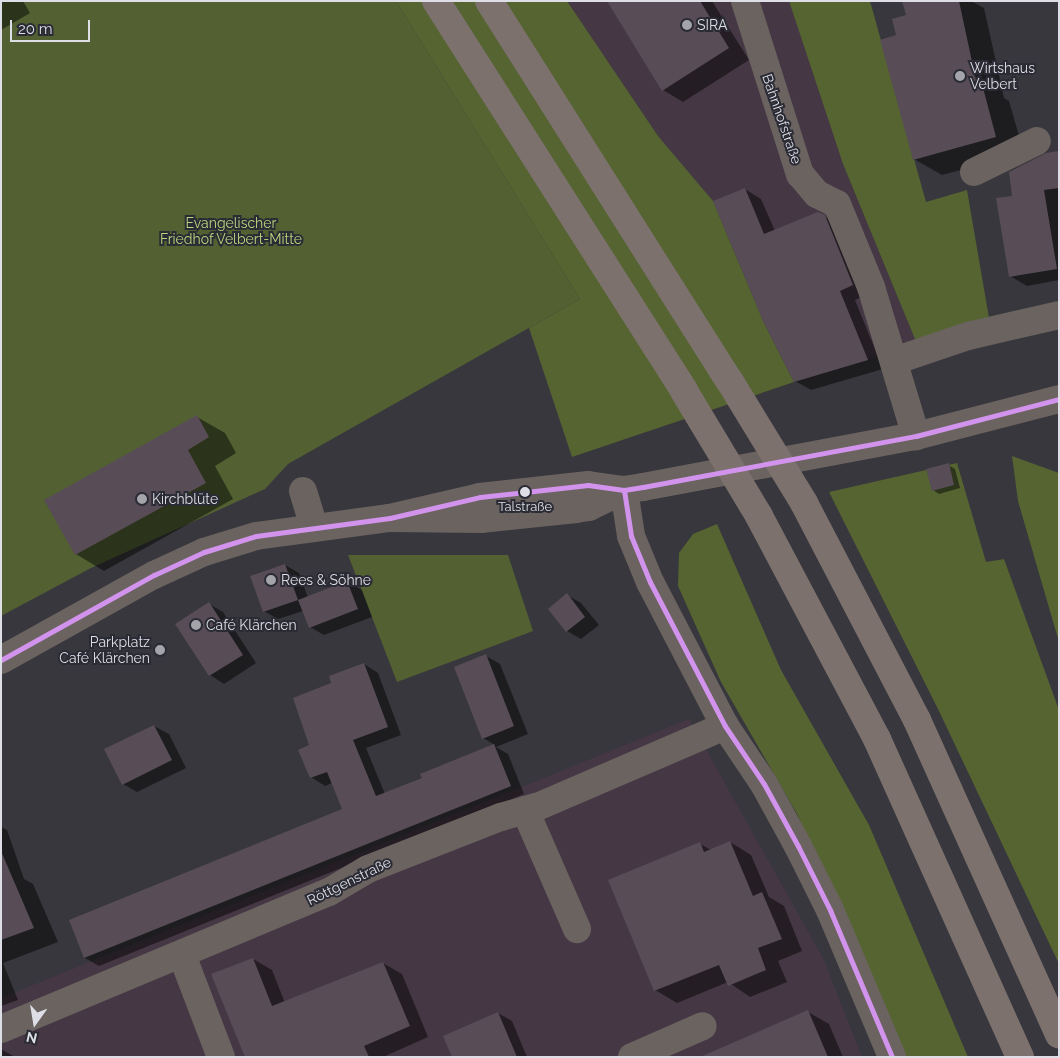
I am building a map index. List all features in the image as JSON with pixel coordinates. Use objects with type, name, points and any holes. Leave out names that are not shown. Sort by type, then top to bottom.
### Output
[{"type":"highway","points":[[436,1],[684,390],[760,516],[877,739],[1020,1057]]},
{"type":"highway","points":[[488,1],[729,380],[804,503],[917,720],[1059,1034]]},
{"type":"street","name":"Bahnhofstraße","points":[[745,1],[800,174],[817,194],[837,204],[871,287],[916,436]]},
{"type":"street","points":[[974,172],[1037,141]]},
{"type":"street","points":[[894,361],[968,336],[1059,316]]},
{"type":"street","points":[[1,660],[154,575],[204,552],[256,536],[314,526],[390,518],[480,497],[588,485],[624,490],[916,436],[1059,399]]},
{"type":"street","points":[[624,490],[631,536],[640,560],[725,726],[764,784],[798,846],[841,935],[892,1057]]},
{"type":"street","points":[[303,491],[314,526]]},
{"type":"street","name":"Röttgenstraße","points":[[1,1029],[329,892],[368,869],[525,810],[725,726]]},
{"type":"street","points":[[525,810],[577,929]]},
{"type":"street","points":[[182,955],[221,1057]]},
{"type":"street","points":[[632,1057],[703,1026]]},
{"type":"shaded area","points":[[567,1],[789,1],[843,164],[917,344],[794,382],[764,323],[713,201],[658,136]]},
{"type":"shaded area","points":[[689,719],[824,960],[862,1057],[1,1057],[1,998]]},
{"type":"green space","name":"Evangelischer Friedhof Velbert-Mitte","points":[[1,1],[396,1],[580,299],[288,464],[265,489],[91,568],[1,616]]},
{"type":"green space","points":[[396,1],[567,1],[658,136],[713,201],[764,323],[794,382],[572,457],[529,328],[580,299]]},
{"type":"green space","points":[[789,1],[870,1],[926,202],[967,190],[989,318],[917,344],[843,164]]},
{"type":"green space","points":[[1012,456],[1059,473],[1059,642],[1018,501]]},
{"type":"green space","points":[[957,463],[986,562],[1004,559],[1059,710],[1059,964],[938,709],[829,492]]},
{"type":"green space","points":[[717,524],[781,670],[869,825],[968,1057],[904,1057],[863,958],[797,814],[721,682],[678,586],[679,553],[693,534]]},
{"type":"green space","points":[[348,555],[508,555],[533,631],[397,682]]},
{"type":"building","points":[[607,1],[700,1],[729,48],[662,91]]},
{"type":"building","points":[[902,1],[959,1],[977,85],[982,84],[996,137],[913,160],[880,40],[896,35],[892,19],[906,15]]},
{"type":"building","points":[[1059,151],[1059,188],[1044,190],[1057,269],[1009,277],[996,198],[1012,196],[1009,172],[1046,153]]},
{"type":"building","points":[[745,188],[764,234],[818,212],[825,215],[853,285],[840,291],[868,360],[794,382],[764,323],[713,201]]},
{"type":"building","points":[[197,415],[209,437],[188,450],[206,483],[75,555],[44,500]]},
{"type":"building","points":[[949,463],[954,485],[932,491],[926,469]]},
{"type":"building","points":[[285,564],[298,600],[263,612],[250,576]]},
{"type":"building","points":[[347,581],[358,609],[309,628],[298,600]]},
{"type":"building","points":[[567,593],[585,617],[566,632],[548,609]]},
{"type":"building","points":[[209,602],[243,655],[209,676],[175,624]]},
{"type":"building","points":[[486,654],[514,726],[482,739],[454,667]]},
{"type":"building","points":[[364,663],[388,727],[353,740],[376,796],[422,778],[420,774],[494,744],[511,786],[84,958],[69,920],[342,809],[327,772],[310,778],[298,750],[309,745],[293,698],[331,683],[329,676]]},
{"type":"building","points":[[154,725],[172,760],[122,785],[104,749]]},
{"type":"building","points":[[730,841],[753,896],[762,892],[782,939],[758,948],[766,970],[728,986],[719,965],[654,991],[608,880],[700,842],[704,852]]},
{"type":"building","points":[[1,851],[34,928],[1,940]]},
{"type":"building","points":[[253,958],[272,1006],[383,962],[410,1026],[364,1046],[369,1057],[245,1057],[211,974]]},
{"type":"building","points":[[808,1010],[828,1057],[700,1057]]},
{"type":"building","points":[[498,1012],[517,1057],[452,1057],[443,1036]]},
{"type":"transit line","points":[[1,660],[154,575],[204,552],[256,536],[390,518],[480,497],[588,485],[624,490],[643,487],[916,436],[1059,399]]},
{"type":"transit line","points":[[624,490],[631,536],[650,582],[725,726],[764,784],[798,846],[830,910],[892,1057]]},
{"type":"place","name":"SIRA","points":[[687,25]]},
{"type":"place","name":"Wirtshaus Velbert","points":[[960,76]]},
{"type":"place","name":"Talstraße","points":[[525,492]]},
{"type":"place","name":"Kirchblüte","points":[[142,499]]},
{"type":"place","name":"Rees & Söhne","points":[[271,580]]},
{"type":"place","name":"Café Klärchen","points":[[196,625]]},
{"type":"place","name":"Parkplatz Café Klärchen","points":[[160,650]]}]
